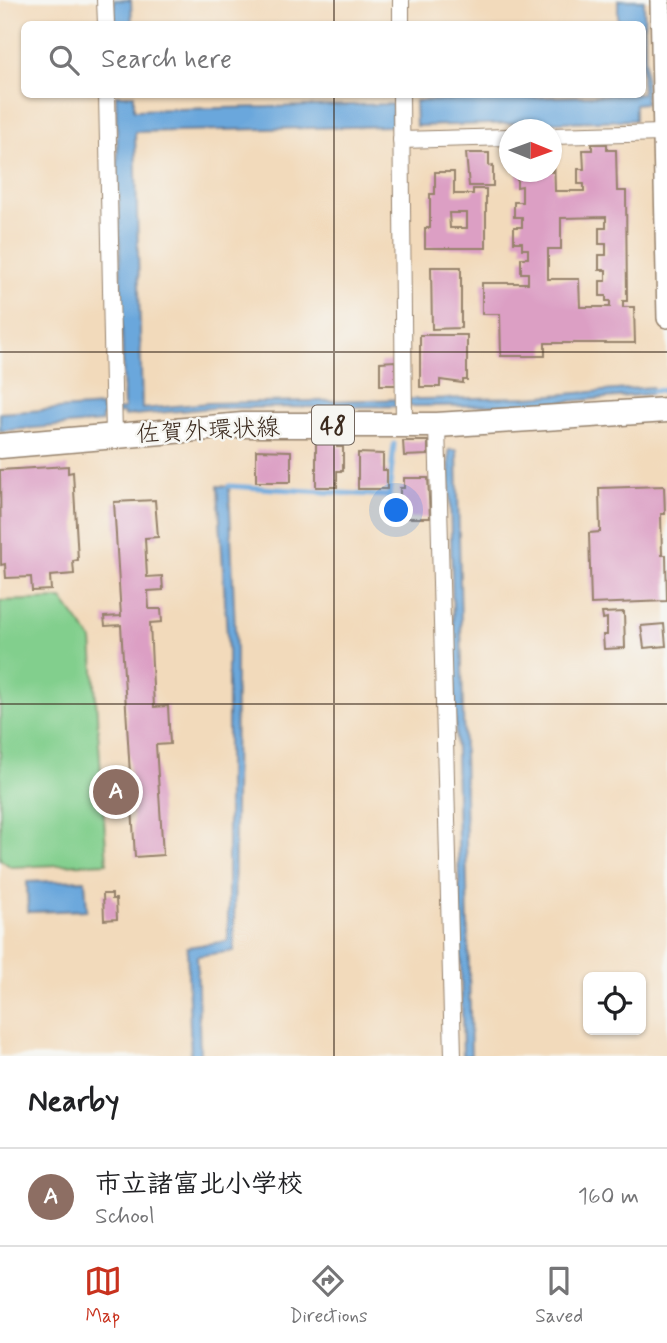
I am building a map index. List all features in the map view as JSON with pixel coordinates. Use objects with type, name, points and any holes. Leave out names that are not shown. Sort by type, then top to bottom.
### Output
[{"type":"main road","name":"佐賀外環状線","points":[[0,446],[114,420],[243,425],[403,411],[437,425],[667,410]]},
{"type":"street","points":[[105,0],[106,21]]},
{"type":"street","points":[[401,0],[401,21]]},
{"type":"street","points":[[660,0],[667,318]]},
{"type":"street","points":[[107,98],[114,420]]},
{"type":"street","points":[[401,98],[403,411]]},
{"type":"street","points":[[562,136],[663,133]]},
{"type":"street","points":[[401,136],[499,137]]},
{"type":"street","points":[[437,425],[453,1056]]},
{"type":"green space","points":[[62,599],[92,640],[107,863],[11,867],[0,859],[0,601]]},
{"type":"water","points":[[114,0],[131,0],[132,21],[115,21]]},
{"type":"water","points":[[618,0],[644,0],[644,21],[618,21]]},
{"type":"water","points":[[116,98],[134,98],[134,110],[392,104],[392,126],[135,132],[142,409],[209,403],[528,397],[652,387],[651,394],[525,405],[212,408],[124,416],[124,413],[102,416],[102,422],[0,431],[0,413],[102,406],[102,411],[124,409]]},
{"type":"water","points":[[646,98],[646,103],[635,104],[635,120],[562,122],[562,119],[499,119],[499,124],[416,126],[415,101]]},
{"type":"water","points":[[449,450],[457,450],[471,1056],[463,1056]]},
{"type":"water","points":[[218,486],[229,486],[236,652],[234,951],[197,956],[200,1056],[191,1056],[187,947],[228,941],[228,652]]},
{"type":"water","points":[[85,880],[87,910],[28,912],[27,882]]},
{"type":"building","points":[[592,144],[607,144],[607,150],[616,150],[617,191],[626,191],[627,301],[623,301],[623,307],[634,307],[635,343],[545,343],[545,356],[501,356],[500,314],[482,314],[482,283],[528,283],[528,273],[521,273],[521,258],[528,258],[528,249],[522,249],[522,242],[514,242],[514,227],[522,227],[522,217],[514,217],[514,202],[522,202],[522,186],[517,187],[517,182],[555,182],[555,191],[584,191],[584,184],[578,184],[578,169],[584,169],[583,150],[592,150]],"holes":[[[606,217],[606,228],[599,228],[599,244],[606,244],[606,255],[599,255],[599,270],[606,270],[606,281],[600,281],[600,296],[606,296],[610,307],[580,307],[579,279],[548,279],[548,249],[561,249],[561,218]]]},
{"type":"building","points":[[466,153],[489,153],[489,166],[493,165],[493,186],[469,186]]},
{"type":"building","points":[[435,172],[454,172],[454,194],[473,194],[473,189],[486,189],[486,248],[425,248],[425,228],[430,228],[430,194],[435,194]],"holes":[[[449,213],[467,213],[467,228],[450,228]]]},
{"type":"building","points":[[431,267],[461,267],[461,328],[432,329]]},
{"type":"building","points":[[420,335],[467,335],[467,380],[463,380],[463,383],[440,380],[440,387],[420,387]]},
{"type":"building","points":[[395,361],[396,385],[380,385],[380,362]]},
{"type":"building","points":[[316,440],[337,440],[337,447],[343,447],[343,471],[337,471],[337,487],[316,487]]},
{"type":"building","points":[[403,441],[428,441],[428,455],[404,456]]},
{"type":"building","points":[[256,450],[291,451],[291,482],[256,482]]},
{"type":"building","points":[[358,453],[383,454],[383,470],[387,470],[387,489],[358,489]]},
{"type":"building","points":[[68,466],[68,473],[73,472],[78,560],[73,561],[74,574],[50,576],[51,590],[32,591],[31,577],[6,578],[5,564],[1,565],[0,470]]},
{"type":"building","points":[[404,478],[428,478],[430,518],[405,518],[404,499],[400,500],[400,488],[404,488]]},
{"type":"building","points":[[664,486],[665,514],[661,514],[662,555],[666,555],[667,601],[591,604],[589,533],[600,532],[599,488]]},
{"type":"building","points":[[155,500],[158,537],[145,538],[147,577],[162,576],[163,590],[148,591],[149,609],[161,609],[162,622],[150,623],[154,707],[168,706],[170,744],[156,745],[163,855],[135,857],[121,625],[105,626],[104,617],[121,616],[114,502]]},
{"type":"building","points":[[624,612],[625,648],[604,649],[603,635],[607,635],[607,618],[603,619],[602,613]]},
{"type":"building","points":[[664,624],[666,646],[644,648],[641,626]]},
{"type":"building","points":[[103,894],[112,894],[112,899],[116,899],[117,919],[104,920]]},
{"type":"waterway","points":[[652,391],[667,390]]},
{"type":"waterway","points":[[389,496],[394,444]]},
{"type":"waterway","points":[[229,486],[389,496],[390,521]]},
{"type":"place","name":"市立諸富北小学校","points":[[116,792]]}]
